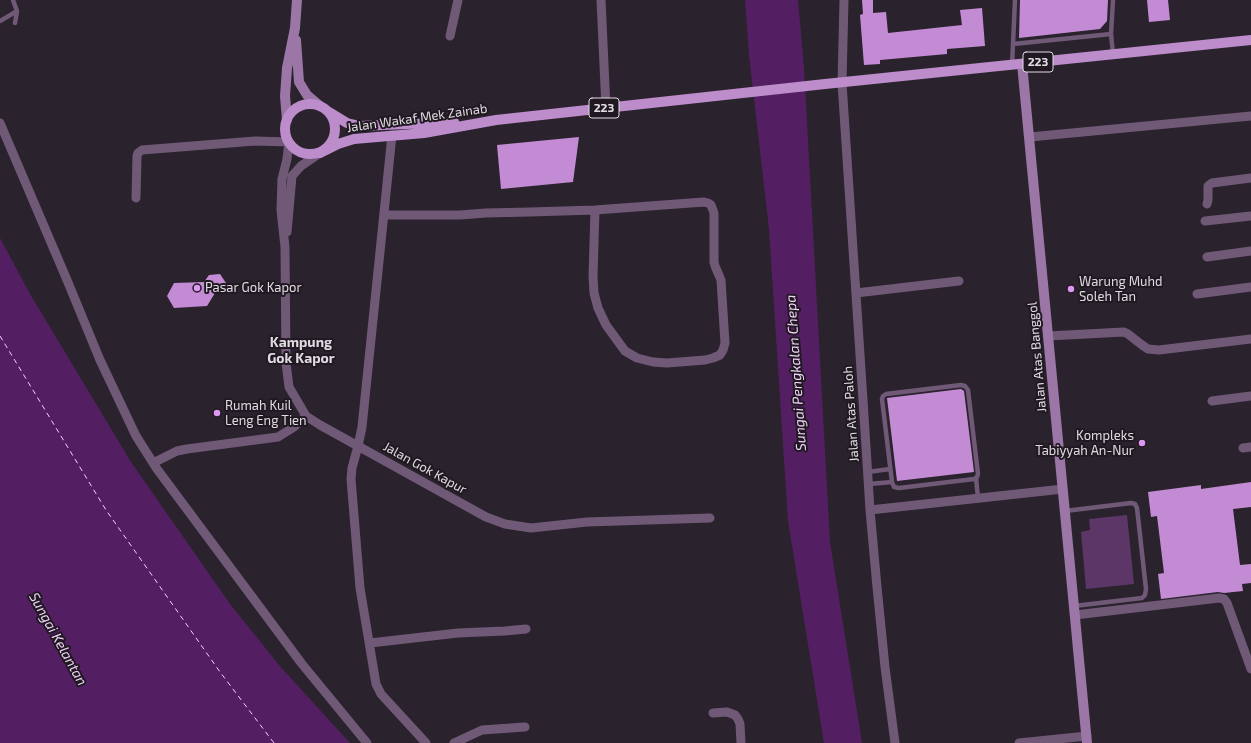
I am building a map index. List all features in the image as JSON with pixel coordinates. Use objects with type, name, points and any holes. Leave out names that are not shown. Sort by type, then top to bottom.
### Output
[{"type":"main road","name":"223","points":[[295,28],[286,68],[286,135],[288,142],[299,152],[313,154],[327,148],[332,142],[336,126],[333,118],[306,95],[299,82],[295,28],[297,0]]},
{"type":"main road","name":"223","points":[[842,83],[1251,40]]},
{"type":"main road","name":"Jalan Atas Banggol","points":[[1017,64],[1030,137],[1087,739]]},
{"type":"main road","name":"Jalan Wakaf Mek Zainab","points":[[324,109],[346,123],[367,126],[496,120],[842,83]]},
{"type":"main road","points":[[287,120],[291,113],[304,105],[312,104],[324,109]]},
{"type":"main road","name":"Jalan Wakaf Mek Zainab","points":[[320,152],[354,139],[424,133],[496,120]]},
{"type":"street","points":[[450,36],[458,0]]},
{"type":"street","points":[[601,0],[606,108]]},
{"type":"street","name":"Jalan Atas Paloh","points":[[844,0],[842,83],[870,510],[885,666],[895,743]]},
{"type":"street","points":[[1030,137],[1251,116]]},
{"type":"street","points":[[0,124],[100,360],[136,436],[153,463],[302,664],[367,743]]},
{"type":"street","points":[[392,135],[362,419],[351,479],[360,588],[375,680],[381,694],[426,743]]},
{"type":"street","points":[[136,198],[137,156],[139,151],[255,141],[288,142]]},
{"type":"street","name":"Jalan Gok Kapur","points":[[288,142],[287,159],[282,175],[281,186],[281,210],[285,248],[286,363],[289,387],[306,416],[486,517],[505,524],[531,528],[587,522],[710,518]]},
{"type":"street","name":"Jalan Gok Kapur","points":[[285,248],[292,176],[320,152]]},
{"type":"street","points":[[1207,204],[1208,186],[1212,183],[1251,178]]},
{"type":"street","points":[[384,215],[460,215],[595,210],[704,202],[711,205],[714,213],[714,262],[722,280],[725,344],[724,350],[720,355],[706,360],[667,363],[653,362],[637,358],[625,350],[606,325],[598,308],[594,293],[593,276],[595,210]]},
{"type":"street","points":[[1204,221],[1251,216]]},
{"type":"street","points":[[1207,257],[1251,251]]},
{"type":"street","points":[[856,293],[959,281]]},
{"type":"street","points":[[1197,294],[1251,287]]},
{"type":"street","points":[[1048,336],[1124,332],[1148,349],[1159,350],[1251,339]]},
{"type":"street","points":[[1212,401],[1251,396]]},
{"type":"street","points":[[153,463],[177,451],[278,437],[294,427],[306,416]]},
{"type":"street","points":[[870,510],[1063,489]]},
{"type":"street","points":[[1075,610],[1219,598],[1224,599],[1227,603],[1251,669]]},
{"type":"street","points":[[370,643],[458,633],[526,629]]},
{"type":"street","points":[[713,713],[727,712],[738,719],[740,724],[741,743]]},
{"type":"street","points":[[454,743],[482,730],[525,727]]},
{"type":"street","points":[[1022,743],[1087,739]]},
{"type":"lane","points":[[13,0],[17,11],[15,23]]},
{"type":"lane","points":[[1015,0],[1013,44],[1017,64]]},
{"type":"lane","points":[[1113,0],[1111,34],[1113,54]]},
{"type":"lane","points":[[0,21],[17,11]]},
{"type":"lane","points":[[1013,44],[1111,34]]},
{"type":"lane","points":[[976,478],[899,488],[894,487],[890,469],[882,399],[883,396],[886,394],[965,386],[968,390],[978,474],[976,478],[978,498]]},
{"type":"lane","points":[[868,472],[890,469]]},
{"type":"lane","points":[[869,484],[892,482]]},
{"type":"lane","points":[[1065,511],[1131,503],[1135,504],[1137,508],[1146,589],[1145,595],[1142,598],[1075,610]]},
{"type":"shaded area","points":[[1127,515],[1134,584],[1086,589],[1081,532],[1090,530],[1089,519]]},
{"type":"water","name":"Sungai Pengkalan Chepa","points":[[745,0],[798,0],[804,68],[830,542],[862,743],[824,743],[788,521],[769,229],[749,55]]},
{"type":"water","name":"Sungai Kelantan","points":[[0,238],[30,294],[131,462],[230,604],[279,665],[350,743],[0,743]]},
{"type":"building","points":[[862,0],[873,0],[873,13],[886,12],[888,33],[962,25],[960,10],[982,8],[985,46],[947,49],[947,54],[880,60],[880,64],[864,65],[860,15],[863,14]]},
{"type":"building","points":[[1020,0],[1108,0],[1107,21],[1100,29],[1019,38]]},
{"type":"building","points":[[1147,0],[1168,0],[1170,20],[1149,22]]},
{"type":"building","points":[[579,137],[573,182],[501,189],[497,145]]},
{"type":"building","name":"Pasar Gok Kapor","points":[[220,274],[226,283],[220,293],[215,293],[207,306],[174,308],[167,296],[174,283],[204,282],[209,275]]},
{"type":"building","points":[[961,389],[964,391],[974,472],[897,481],[887,398]]},
{"type":"building","points":[[1251,482],[1251,507],[1233,509],[1240,565],[1251,564],[1251,583],[1242,584],[1243,591],[1224,593],[1218,592],[1161,599],[1158,574],[1164,573],[1157,516],[1151,517],[1148,492],[1201,485],[1201,489]]},
{"type":"ferry route","points":[[0,336],[106,510],[220,672],[274,743]]},
{"type":"place","name":"Pasar Gok Kapor","points":[[197,288]]},
{"type":"place","name":"Warung Muhd Soleh Tan","points":[[1071,289]]},
{"type":"place","name":"Rumah Kuil Leng Eng Tien","points":[[217,413]]},
{"type":"place","name":"Kompleks Tabiyyah An-Nur","points":[[1142,443]]},
{"type":"district","name":"Kampung Gok Kapor","points":[[301,350]]}]
